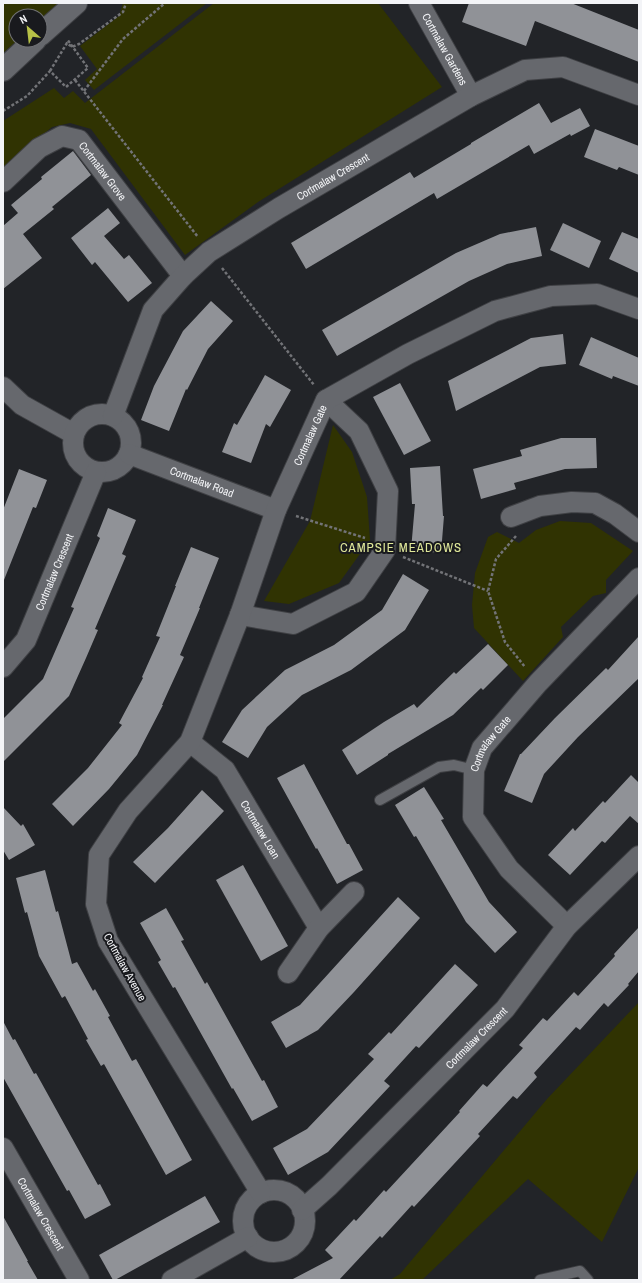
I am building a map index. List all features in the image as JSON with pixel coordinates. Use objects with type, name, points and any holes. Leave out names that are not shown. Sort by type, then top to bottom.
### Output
[{"type":"street","points":[[48,28],[76,3]]},
{"type":"street","name":"Cortmalaw Gardens","points":[[419,3],[471,96]]},
{"type":"street","points":[[3,70],[26,48]]},
{"type":"street","name":"Cortmalaw Crescent","points":[[113,416],[153,310],[183,276],[209,252],[279,208],[471,96],[525,70],[563,67],[639,95]]},
{"type":"street","name":"Cortmalaw Grove","points":[[3,182],[39,148],[62,136],[79,140],[183,276]]},
{"type":"street","name":"Cortmalaw Gate","points":[[190,742],[240,614],[276,510],[326,400],[408,354],[495,310],[551,296],[597,294],[639,309]]},
{"type":"street","points":[[3,386],[22,405],[74,434]]},
{"type":"street","points":[[240,614],[293,624],[356,592],[385,550],[388,491],[359,431],[326,400]]},
{"type":"street","points":[[104,414],[113,416],[121,421],[127,428],[131,445],[129,454],[119,467],[104,472],[96,472],[87,468],[75,453],[73,444],[74,434],[86,419],[94,415],[104,414]]},
{"type":"street","name":"Cortmalaw Road","points":[[129,454],[276,510]]},
{"type":"street","name":"Cortmalaw Crescent","points":[[3,667],[26,640],[96,472]]},
{"type":"street","points":[[514,526],[540,506],[572,502],[595,503],[615,514],[639,532]]},
{"type":"street","name":"Cortmalaw Gate","points":[[567,926],[509,869],[473,817],[474,770],[482,748],[538,683],[639,578]]},
{"type":"street","name":"Cortmalaw Loan","points":[[190,742],[225,770],[319,928]]},
{"type":"street","name":"Cortmalaw Avenue","points":[[190,742],[128,812],[99,855],[96,904],[108,941],[261,1193]]},
{"type":"street","name":"Cortmalaw Crescent","points":[[302,1210],[329,1186],[505,1008],[567,926],[639,856]]},
{"type":"street","points":[[288,973],[319,928],[354,892]]},
{"type":"street","name":"Cortmalaw Crescent","points":[[3,1148],[79,1280]]},
{"type":"street","points":[[281,1191],[290,1195],[302,1210],[304,1220],[303,1230],[299,1239],[292,1246],[283,1251],[273,1252],[263,1250],[254,1245],[248,1238],[244,1228],[243,1217],[246,1208],[252,1199],[261,1193],[281,1191]]},
{"type":"street","points":[[172,1280],[248,1238]]},
{"type":"lane","points":[[380,800],[439,767],[454,765],[474,770]]},
{"type":"lane","points":[[540,1280],[580,1271],[588,1280]]},
{"type":"path","points":[[72,47],[79,44],[123,12],[126,3]]},
{"type":"path","points":[[84,91],[123,39],[165,3]]},
{"type":"path","points":[[48,30],[72,47]]},
{"type":"path","points":[[3,111],[27,96],[50,71],[67,43],[72,47],[88,68],[66,87],[50,71]]},
{"type":"path","points":[[514,526],[496,559],[488,591],[505,642],[538,683]]},
{"type":"green space","points":[[3,3],[61,3],[48,14],[48,8],[8,8],[9,48],[3,53]]},
{"type":"green space","points":[[123,3],[207,3],[94,90],[85,80],[97,69],[80,46],[119,16]]},
{"type":"green space","points":[[214,3],[378,3],[442,87],[258,202],[185,255],[91,129],[70,123],[52,127],[3,168],[3,121],[54,88],[64,98],[73,91],[85,103]]},
{"type":"green space","points":[[333,425],[352,452],[367,497],[370,540],[339,583],[289,604],[264,601],[310,521]]},
{"type":"green space","points":[[560,521],[591,523],[633,551],[606,580],[606,593],[593,596],[561,627],[563,637],[523,681],[474,628],[472,605],[475,573],[488,537],[497,532],[519,543],[536,530]]},
{"type":"green space","points":[[639,1002],[639,1167],[602,1242],[528,1179],[422,1280],[390,1280],[400,1274],[547,1099]]},
{"type":"building","points":[[469,3],[571,3],[639,30],[639,62],[535,21],[526,46],[462,22]]},
{"type":"building","points":[[539,103],[551,123],[580,108],[590,126],[571,136],[570,134],[534,154],[529,145],[437,199],[434,193],[306,269],[291,243],[410,172],[414,178]]},
{"type":"building","points":[[595,129],[639,146],[639,175],[619,167],[617,170],[584,157]]},
{"type":"building","points":[[73,151],[91,175],[52,207],[54,209],[23,234],[42,258],[3,289],[3,226],[18,213],[11,205],[42,179],[41,177]]},
{"type":"building","points":[[108,208],[120,223],[104,236],[124,259],[129,255],[152,283],[128,302],[95,262],[92,265],[71,238]]},
{"type":"building","points":[[563,223],[601,241],[589,268],[550,250]]},
{"type":"building","points":[[536,227],[542,256],[507,264],[469,281],[337,356],[322,330],[456,253],[500,234]]},
{"type":"building","points":[[622,232],[639,239],[639,273],[609,259]]},
{"type":"building","points":[[211,301],[233,321],[208,349],[187,390],[186,389],[169,431],[141,420],[154,386],[183,331]]},
{"type":"building","points":[[563,334],[566,364],[540,367],[456,411],[448,381],[531,338]]},
{"type":"building","points":[[591,337],[639,358],[639,386],[613,376],[612,379],[579,365]]},
{"type":"building","points":[[265,375],[291,390],[270,427],[266,424],[251,463],[222,452],[234,423],[237,425]]},
{"type":"building","points":[[400,383],[431,441],[404,455],[373,397]]},
{"type":"building","points":[[561,438],[596,438],[597,468],[565,469],[514,483],[516,489],[481,499],[473,469],[522,456],[520,450]]},
{"type":"building","points":[[440,466],[444,516],[441,553],[411,550],[415,504],[412,504],[410,468]]},
{"type":"building","points":[[19,469],[47,480],[36,508],[33,507],[4,580],[3,510]]},
{"type":"building","points":[[108,508],[136,520],[122,554],[126,556],[95,629],[98,630],[69,696],[3,762],[3,719],[43,679],[74,608],[71,607],[100,538],[97,536]]},
{"type":"building","points":[[191,547],[219,558],[180,655],[184,657],[163,705],[137,755],[109,789],[73,826],[52,804],[88,768],[122,725],[119,723],[143,678],[142,677],[160,637],[156,636]]},
{"type":"building","points":[[403,574],[429,590],[405,630],[351,670],[302,695],[267,727],[248,758],[222,742],[242,710],[285,670],[334,645],[382,610]]},
{"type":"building","points":[[639,636],[639,678],[578,737],[544,774],[532,803],[504,791],[520,754],[606,668],[608,670]]},
{"type":"building","points":[[488,644],[508,665],[483,690],[481,688],[453,715],[388,754],[357,775],[342,750],[414,704],[417,708],[454,672],[456,674]]},
{"type":"building","points":[[304,764],[347,844],[349,844],[363,870],[337,884],[277,778]]},
{"type":"building","points":[[631,775],[639,783],[639,824],[630,816],[605,843],[602,841],[570,875],[548,855],[573,828],[575,831],[603,801],[605,803]]},
{"type":"building","points":[[424,787],[444,819],[441,820],[489,902],[517,932],[495,953],[466,922],[416,836],[414,837],[395,805]]},
{"type":"building","points":[[202,790],[224,811],[155,883],[133,862],[168,828]]},
{"type":"building","points":[[3,807],[21,826],[23,824],[35,845],[9,860],[3,850]]},
{"type":"building","points":[[243,865],[288,946],[261,961],[216,880]]},
{"type":"building","points":[[45,870],[72,964],[77,962],[93,991],[95,989],[110,1016],[108,1017],[132,1061],[136,1059],[192,1160],[166,1175],[104,1064],[101,1066],[86,1040],[88,1039],[65,996],[62,998],[39,956],[27,912],[25,913],[16,878]]},
{"type":"building","points":[[398,897],[420,918],[318,1030],[286,1048],[271,1022],[300,1005]]},
{"type":"building","points":[[166,908],[184,940],[181,941],[205,984],[207,982],[278,1107],[252,1121],[233,1088],[232,1089],[175,987],[173,988],[158,962],[161,960],[140,923]]},
{"type":"building","points":[[639,927],[639,971],[628,984],[629,985],[608,1007],[604,1003],[580,1030],[576,1027],[534,1073],[537,1077],[517,1099],[513,1096],[478,1134],[480,1136],[414,1207],[412,1205],[382,1238],[380,1236],[339,1280],[291,1280],[333,1258],[325,1250],[354,1219],[356,1221],[384,1190],[386,1192],[460,1112],[459,1111],[483,1084],[487,1087],[523,1048],[519,1045],[543,1018],[547,1021],[574,992],[578,996],[615,956],[614,954]]},
{"type":"building","points":[[455,964],[478,985],[419,1048],[416,1046],[384,1081],[390,1086],[328,1152],[288,1175],[273,1148],[307,1129],[374,1059],[368,1054],[389,1032],[391,1034]]},
{"type":"building","points":[[3,1021],[13,1040],[15,1039],[34,1074],[36,1073],[98,1185],[100,1184],[111,1205],[85,1219],[69,1190],[67,1191],[3,1077]]},
{"type":"building","points":[[205,1196],[220,1222],[113,1280],[99,1255]]},
{"type":"building","points":[[3,1216],[27,1261],[38,1280],[3,1280]]},
{"type":"district","name":"CAMPSIE MEADOWS","points":[[401,547]]}]
